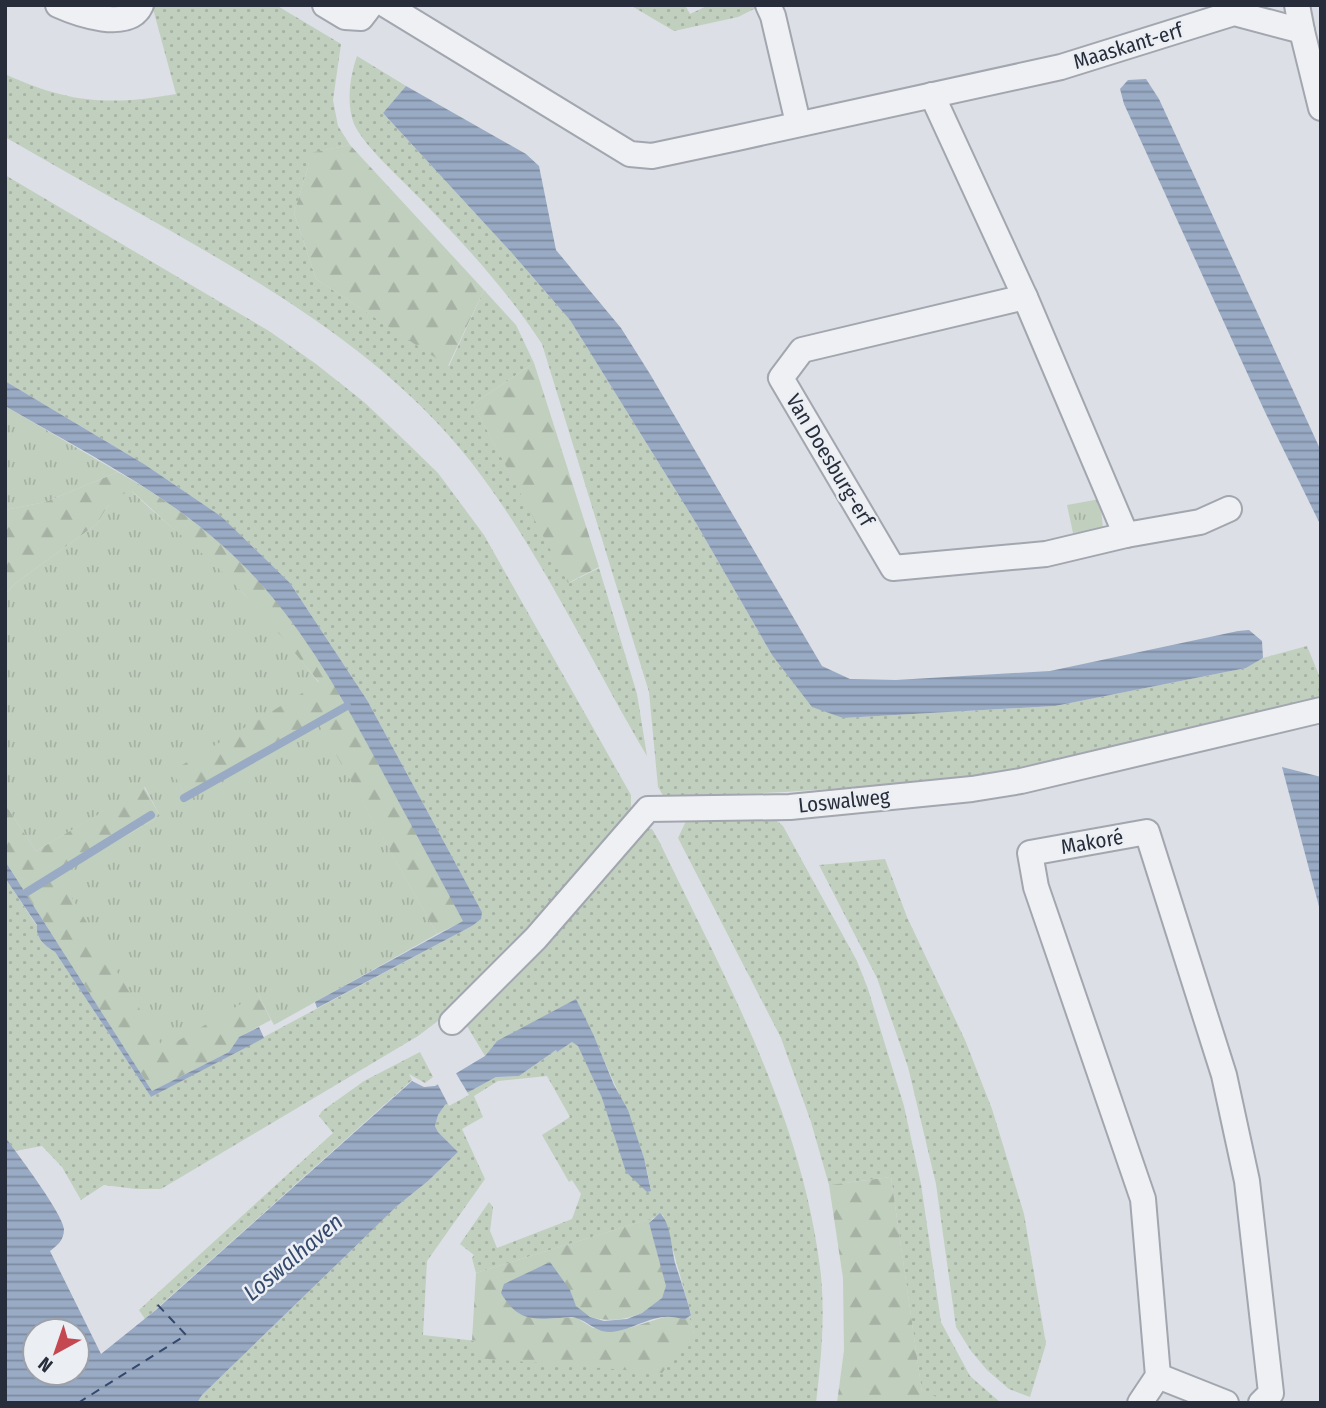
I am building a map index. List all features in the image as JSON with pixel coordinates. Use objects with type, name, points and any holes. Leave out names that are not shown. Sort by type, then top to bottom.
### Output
[{"type":"street","points":[[58,5],[98,19],[130,17],[141,5]]},
{"type":"street","points":[[325,5],[345,17],[366,11]]},
{"type":"street","points":[[386,5],[630,154],[652,156],[932,95],[1025,297],[1126,535]]},
{"type":"street","points":[[768,5],[773,16],[798,123]]},
{"type":"street","points":[[1297,5],[1321,108]]},
{"type":"street","name":"Maaskant-erf","points":[[932,95],[1061,67],[1232,9],[1303,31]]},
{"type":"street","name":"Van Doesburg-erf","points":[[1025,297],[802,350],[781,378],[893,568],[1046,554],[1126,535],[1200,522],[1229,509]]},
{"type":"street","name":"Loswalweg","points":[[452,1022],[536,938],[648,809],[790,807],[972,789],[1321,710]]},
{"type":"street","name":"Makoré","points":[[1158,1376],[1143,1199],[1036,887],[1030,853],[1147,832],[1224,1075],[1247,1181],[1271,1394],[1261,1403]]},
{"type":"street","points":[[1140,1403],[1158,1376],[1226,1403]]},
{"type":"green space","points":[[152,5],[276,5],[341,44],[333,100],[338,126],[350,145],[310,153],[294,213],[316,279],[449,366],[484,290],[516,325],[534,363],[473,404],[569,583],[599,568],[637,694],[647,756],[520,532],[471,462],[406,392],[333,332],[253,279],[5,137],[5,74],[49,91],[89,99],[129,100],[176,94]]},
{"type":"green space","points":[[630,5],[685,5],[690,14],[709,5],[754,5],[756,8],[738,17],[674,31]]},
{"type":"green space","points":[[357,56],[406,86],[383,113],[570,320],[696,523],[772,655],[843,718],[1055,706],[1246,668],[1263,658],[1307,646],[1321,680],[1321,710],[965,780],[664,797],[658,787],[649,692],[542,344],[517,308],[474,257],[359,133],[354,124],[350,99],[352,72]]},
{"type":"green space","points":[[350,145],[484,290],[448,366],[316,279],[294,213],[308,167],[309,153]]},
{"type":"green space","points":[[5,175],[269,331],[364,402],[438,473],[484,535],[631,795],[631,808],[603,846],[502,962],[450,1012],[418,1036],[161,1189],[104,1185],[81,1200],[62,1167],[42,1146],[15,1151],[5,1137],[5,878],[37,926],[39,938],[55,952],[151,1097],[472,926],[482,912],[367,700],[290,583],[222,517],[144,464],[5,381]]},
{"type":"green space","points":[[534,363],[599,567],[568,583],[473,404]]},
{"type":"green space","points":[[5,406],[118,472],[45,502],[5,510]]},
{"type":"green space","points":[[118,472],[177,509],[214,538],[249,570],[282,607],[339,693],[464,921],[437,934],[317,722],[188,799],[171,771],[319,682],[244,594],[132,491],[108,506],[97,524],[17,582],[5,594],[5,510],[45,502]]},
{"type":"green space","points":[[132,491],[230,580],[270,623],[319,683],[172,771],[187,798],[317,721],[437,934],[274,1025],[258,994],[164,1049],[58,875],[160,816],[145,787],[36,851],[5,804],[5,594],[17,582],[97,524],[108,506],[123,494]]},
{"type":"green space","points":[[1100,499],[1103,528],[1073,533],[1067,505]]},
{"type":"green space","points":[[144,787],[160,816],[58,875],[258,994],[271,1020],[239,1037],[229,1052],[152,1091],[5,861],[5,804],[36,851]]},
{"type":"green space","points":[[771,816],[783,826],[857,961],[868,989],[904,1106],[921,1184],[941,1322],[970,1376],[1001,1403],[955,1403],[922,1393],[891,1177],[829,1185],[811,1122],[781,1038],[678,838],[687,819]]},
{"type":"green space","points":[[645,828],[652,829],[759,1052],[798,1162],[812,1218],[821,1276],[822,1340],[816,1403],[197,1403],[202,1395],[397,1206],[458,1152],[438,1132],[435,1126],[438,1115],[445,1105],[496,1077],[519,1076],[556,1050],[572,1042],[578,1045],[602,1098],[651,1191],[635,1131],[594,1036],[497,1041],[485,1056],[467,1026],[531,959]],"holes":[[[547,1076],[570,1117],[542,1135],[569,1182],[572,1180],[581,1194],[572,1219],[497,1248],[490,1231],[493,1207],[489,1202],[460,1244],[474,1255],[472,1258],[476,1273],[663,1215],[694,1333],[477,1358],[477,1341],[423,1335],[427,1261],[485,1179],[462,1129],[483,1117],[474,1096],[498,1081]]]},
{"type":"green space","points":[[885,859],[907,917],[965,1040],[992,1109],[1024,1214],[1046,1344],[1030,1397],[1009,1389],[987,1370],[956,1327],[936,1184],[908,1067],[877,978],[819,865]]},
{"type":"green space","points":[[420,1052],[433,1077],[425,1083],[409,1074],[412,1080],[145,1319],[139,1310],[333,1133],[319,1116],[322,1111],[364,1081]]},
{"type":"green space","points":[[891,1177],[922,1392],[955,1403],[837,1403],[844,1350],[843,1278],[829,1185]]},
{"type":"green space","points":[[653,1218],[649,1224],[666,1281],[662,1298],[641,1313],[627,1318],[597,1319],[576,1306],[570,1290],[545,1319],[575,1317],[593,1328],[629,1328],[671,1315],[684,1320],[689,1316],[694,1332],[662,1373],[476,1358],[477,1341],[472,1340],[476,1273]]},
{"type":"water","points":[[1146,79],[1159,99],[1321,451],[1321,526],[1265,412],[1124,104],[1120,89],[1128,80]]},
{"type":"water","points":[[406,86],[526,154],[539,166],[556,250],[621,328],[822,666],[850,679],[896,680],[1050,671],[1249,630],[1262,641],[1263,658],[1246,668],[1055,706],[843,718],[812,707],[772,655],[696,523],[570,320],[383,113]]},
{"type":"water","points":[[5,381],[144,464],[222,517],[290,583],[367,700],[482,912],[481,919],[317,1008],[315,1002],[463,921],[331,681],[272,597],[224,547],[173,507],[119,471],[5,406]]},
{"type":"water","points":[[1282,767],[1321,777],[1321,914]]},
{"type":"water","points":[[5,861],[152,1091],[229,1052],[239,1037],[259,1027],[264,1038],[151,1097],[55,952],[39,938],[37,925],[5,878]]},
{"type":"water","name":"Loswalhaven","points":[[576,999],[628,1110],[644,1158],[651,1191],[647,1192],[626,1172],[602,1098],[578,1046],[572,1042],[519,1076],[496,1077],[445,1105],[435,1126],[458,1152],[397,1206],[202,1395],[197,1403],[5,1403],[5,1137],[39,1183],[62,1221],[63,1236],[50,1251],[83,1317],[21,1317],[21,1387],[91,1387],[91,1334],[101,1354],[157,1309],[412,1081],[424,1087],[435,1086],[485,1056],[497,1041]]},
{"type":"water","points":[[660,1213],[669,1231],[691,1315],[684,1320],[675,1317],[657,1318],[606,1332],[574,1317],[540,1319],[525,1316],[513,1309],[501,1293],[504,1284],[550,1262],[570,1290],[576,1306],[590,1317],[604,1321],[627,1319],[642,1313],[662,1298],[666,1286],[649,1223]]},
{"type":"pier","points":[[454,1070],[469,1095],[449,1106],[436,1081]]},
{"type":"waterway","points":[[184,798],[347,706]]},
{"type":"waterway","points":[[27,892],[151,815]]},
{"type":"ferry route","points":[[78,1403],[186,1335],[156,1303]]}]
